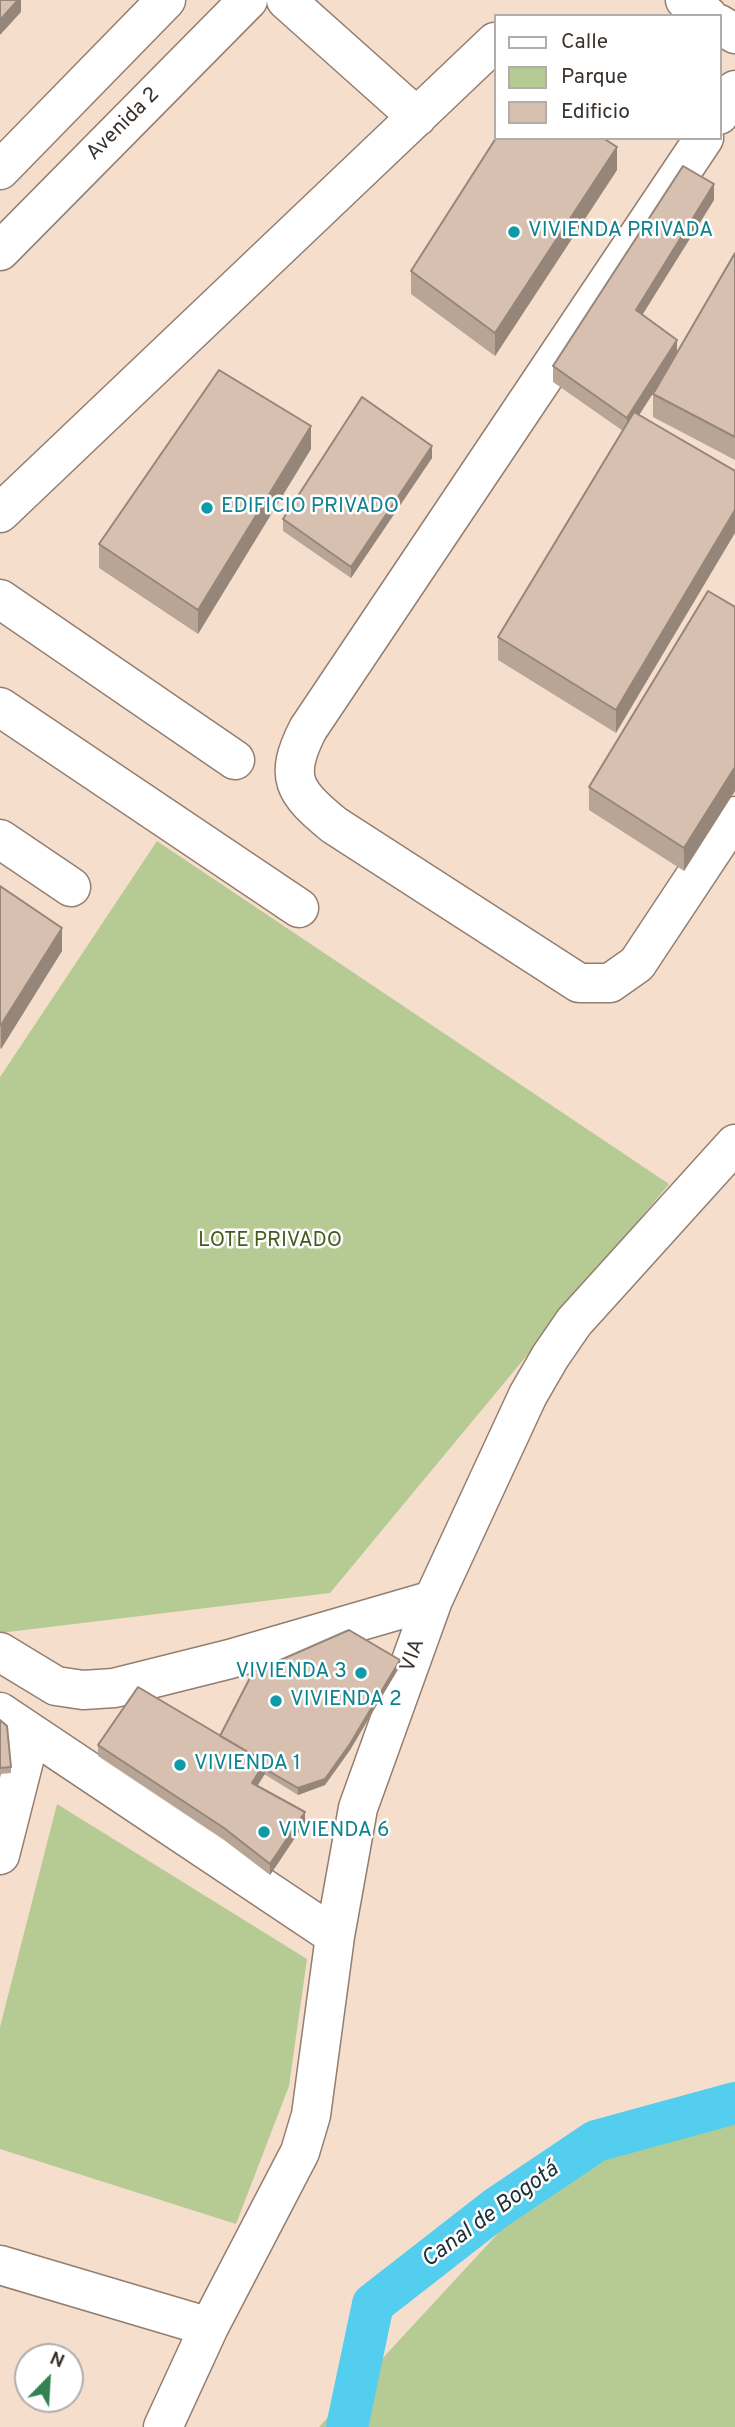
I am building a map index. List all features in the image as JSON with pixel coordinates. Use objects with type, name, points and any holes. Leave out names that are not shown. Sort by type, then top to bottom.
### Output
[{"type":"street","points":[[0,170],[166,0]]},
{"type":"street","name":"Avenida 2","points":[[0,251],[248,0]]},
{"type":"street","points":[[286,0],[417,117]]},
{"type":"street","points":[[685,0],[705,14]]},
{"type":"street","points":[[0,513],[494,43]]},
{"type":"street","points":[[721,112],[735,90]]},
{"type":"street","points":[[704,140],[308,729],[295,754],[293,777],[303,799],[334,825],[579,983],[610,982],[637,964],[735,816]]},
{"type":"street","points":[[0,599],[235,760]]},
{"type":"street","points":[[0,707],[299,908]]},
{"type":"street","points":[[0,839],[71,887]]},
{"type":"street","name":"VIA","points":[[163,2427],[209,2327],[300,2152],[311,2115],[335,1936],[358,1808],[433,1600],[528,1395],[550,1357],[574,1322],[735,1144]]},
{"type":"street","points":[[0,1652],[56,1686],[83,1690],[114,1688],[230,1659],[433,1600]]},
{"type":"street","points":[[0,1855],[15,1723],[335,1936]]},
{"type":"street","points":[[0,2265],[209,2327]]},
{"type":"green space","name":"LOTE PRIVADO","points":[[157,841],[669,1184],[330,1593],[0,1633],[0,1077]]},
{"type":"green space","points":[[57,1804],[307,1959],[289,2086],[236,2224],[0,2149],[0,2027]]},
{"type":"green space","points":[[735,2116],[735,2427],[319,2427],[564,2162]]},
{"type":"building","points":[[0,0],[18,0],[0,20]]},
{"type":"building","name":"VIVIENDA PRIVADA","points":[[495,140],[606,140],[617,147],[495,333],[411,271]]},
{"type":"building","name":"VIVIENDA PRIVADA","points":[[683,166],[714,184],[636,310],[677,340],[627,418],[553,366]]},
{"type":"building","points":[[735,253],[735,437],[653,394]]},
{"type":"building","name":"EDIFICIO PRIVADO","points":[[219,370],[311,426],[198,610],[99,544]]},
{"type":"building","points":[[362,397],[432,446],[351,567],[283,519]]},
{"type":"building","points":[[634,412],[735,471],[735,510],[616,710],[498,637]]},
{"type":"building","points":[[708,591],[735,607],[735,767],[684,848],[589,787]]},
{"type":"building","points":[[0,886],[62,928],[1,1025],[0,1025]]},
{"type":"building","points":[[349,1630],[400,1660],[350,1744],[325,1779],[298,1788],[265,1769],[265,1762],[220,1736],[253,1672]]},
{"type":"building","name":"VIVIENDA 1","points":[[138,1687],[265,1762],[252,1783],[305,1812],[270,1864],[224,1828],[98,1745]]},
{"type":"building","points":[[0,1720],[7,1726],[11,1767],[0,1768]]},
{"type":"waterway","name":"Canal de Bogotá","points":[[347,2427],[373,2304],[495,2209],[596,2141],[735,2103]]},
{"type":"place","name":"VIVIENDA PRIVADA","points":[[514,232]]},
{"type":"place","name":"EDIFICIO PRIVADO","points":[[207,508]]},
{"type":"place","name":"VIVIENDA 3","points":[[361,1673]]},
{"type":"place","name":"VIVIENDA 2","points":[[276,1701]]},
{"type":"place","name":"VIVIENDA 1","points":[[180,1765]]},
{"type":"place","name":"VIVIENDA 6","points":[[264,1832]]}]
